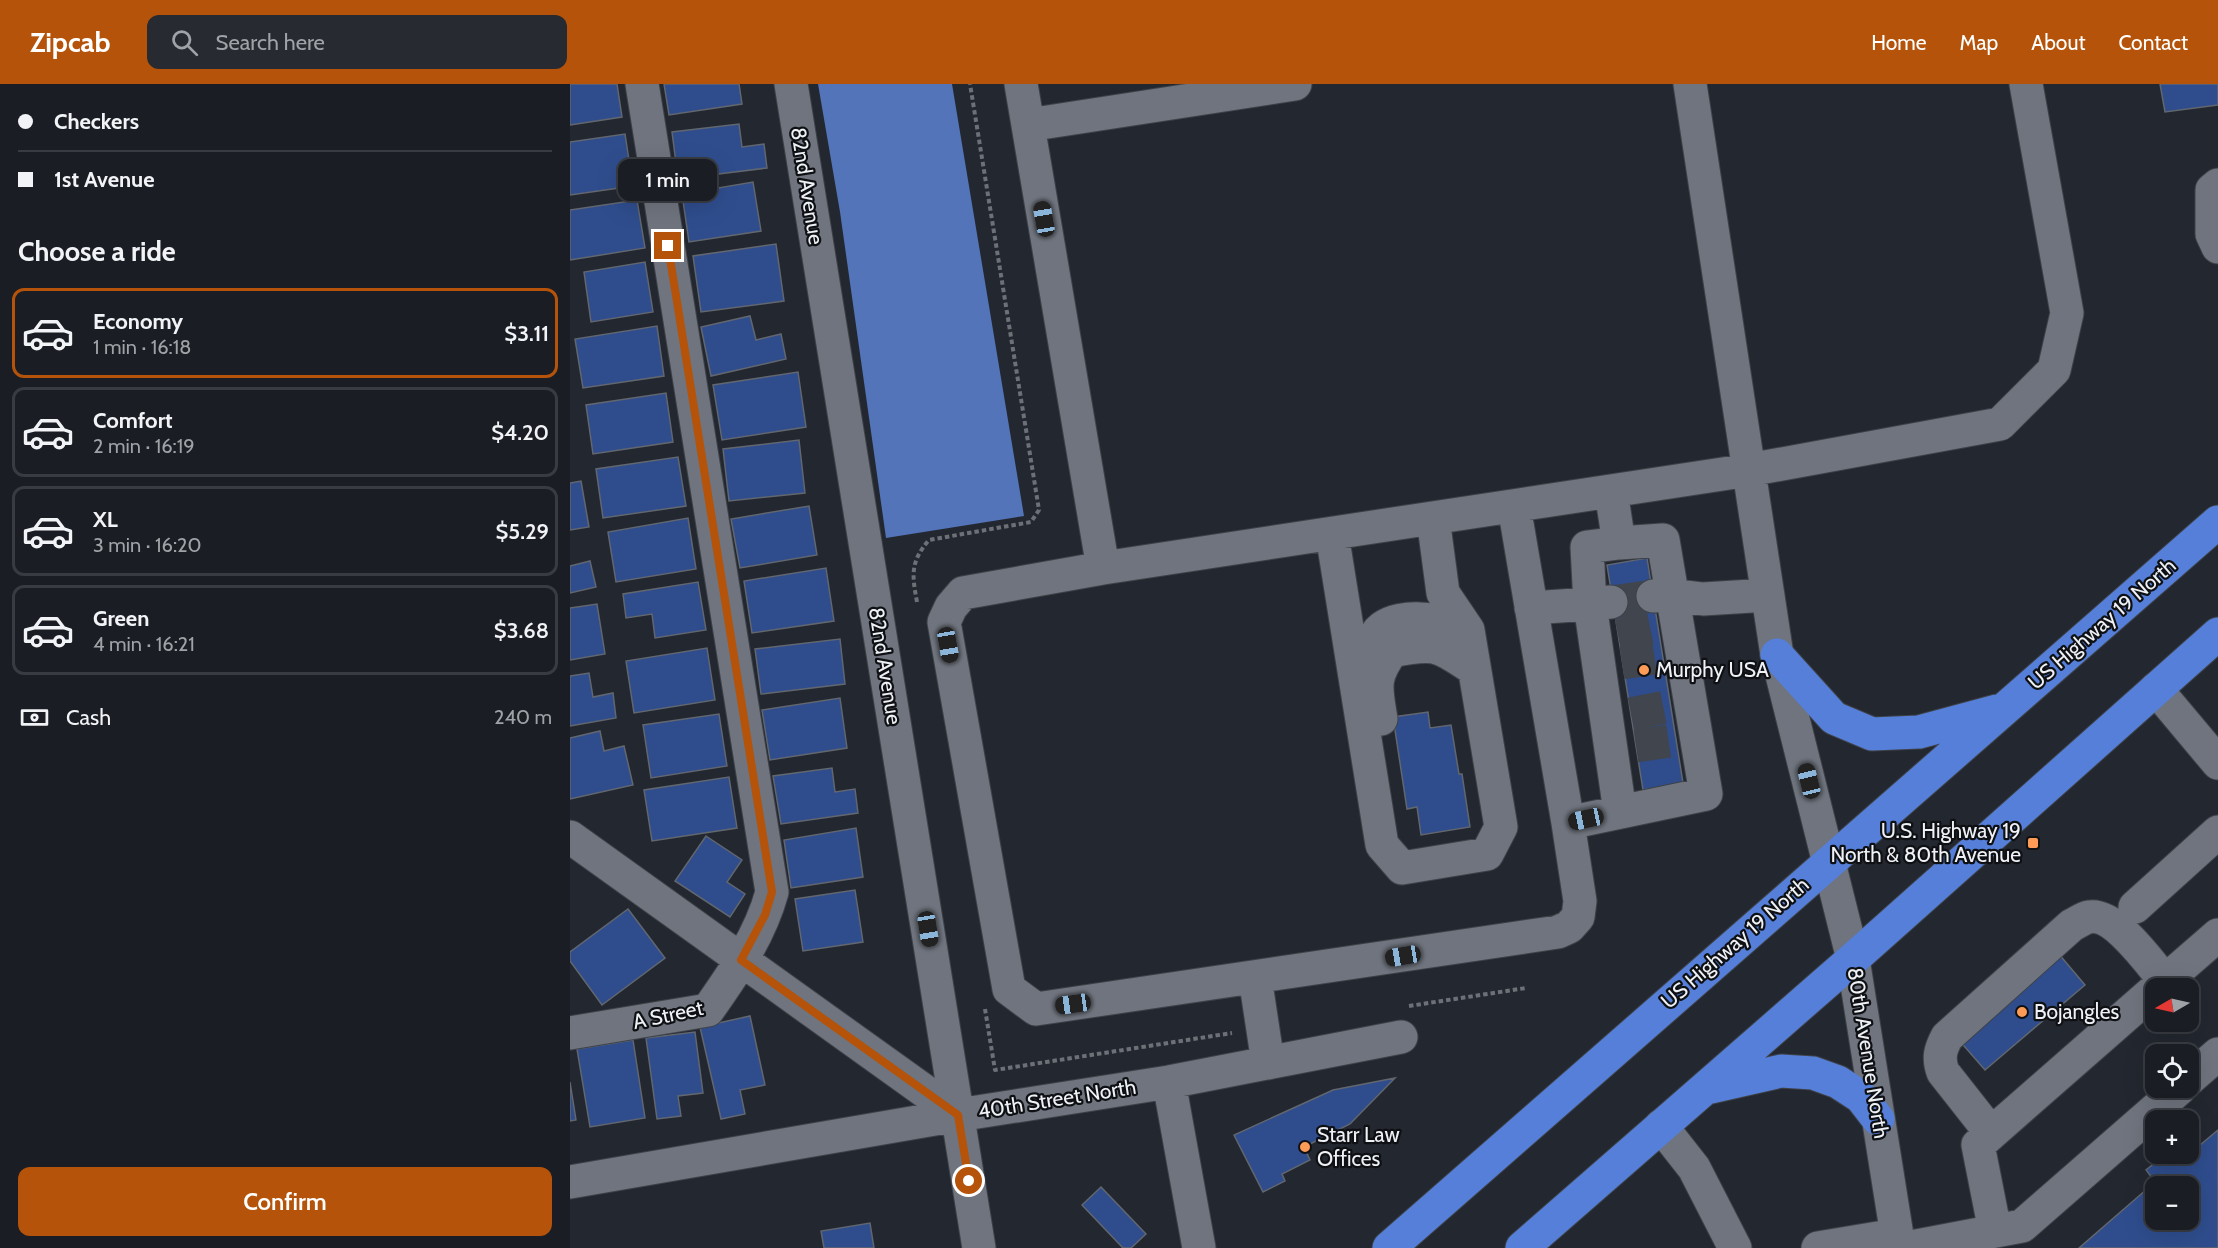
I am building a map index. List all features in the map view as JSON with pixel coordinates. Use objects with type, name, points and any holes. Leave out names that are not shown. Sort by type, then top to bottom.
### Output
[{"type":"highway","name":"US Highway 19 North","points":[[1389,1248],[2218,522]]},
{"type":"highway","points":[[1522,1248],[1853,959],[2218,634]]},
{"type":"highway","points":[[1777,655],[1834,718],[1872,734],[1919,732],[2005,710]]},
{"type":"highway","points":[[1705,1088],[1781,1071],[1813,1073],[1838,1083],[1861,1097],[1878,1119]]},
{"type":"highway","points":[[1420,1248],[1474,1174]]},
{"type":"street","name":"A Street","points":[[570,1033],[708,1011],[741,960],[765,915],[772,892],[642,84]]},
{"type":"street","name":"82nd Avenue","points":[[791,84],[979,1248]]},
{"type":"street","points":[[1021,84],[1103,568]]},
{"type":"street","points":[[1028,125],[1295,84]]},
{"type":"street","name":"80th Avenue North","points":[[1690,84],[1777,655],[1853,959],[1900,1244]]},
{"type":"street","points":[[1514,506],[1569,823],[1580,910],[1574,922],[1563,931],[1036,1009],[1009,989],[944,622],[951,607],[963,592],[1103,568],[1749,470],[2000,424],[2054,370],[2067,313],[2026,84]]},
{"type":"street","points":[[2218,185],[2212,190],[2212,234],[2218,247]]},
{"type":"street","points":[[1611,491],[1619,543]]},
{"type":"street","points":[[1332,534],[1382,845],[1402,868],[1487,854],[1501,827],[1468,630],[1443,594],[1433,518]]},
{"type":"street","points":[[1569,823],[1706,794],[1686,738],[1671,651],[1663,540],[1587,547],[1601,603],[1624,748],[1620,812]]},
{"type":"street","points":[[1344,611],[1443,594]]},
{"type":"street","points":[[1671,651],[1703,599],[1768,595]]},
{"type":"street","points":[[1532,608],[1601,603]]},
{"type":"street","points":[[1382,845],[1395,802],[1376,685],[1381,665],[1392,651],[1424,644],[1444,649],[1474,669]]},
{"type":"street","points":[[2156,689],[2218,763]]},
{"type":"street","points":[[2135,907],[2218,832]]},
{"type":"street","points":[[570,837],[958,1115]]},
{"type":"street","points":[[1991,1133],[1943,1072],[1939,1061],[1940,1050],[1947,1037],[2072,925],[2089,917],[2100,918],[2113,924],[2153,978]]},
{"type":"street","points":[[2168,978],[2218,934]]},
{"type":"street","points":[[1255,977],[1268,1063]]},
{"type":"street","points":[[1995,1231],[1978,1145],[2145,998]]},
{"type":"street","name":"40th Street North","points":[[570,1182],[958,1115],[1169,1082],[1401,1037]]},
{"type":"street","points":[[2199,1070],[2218,1054]]},
{"type":"street","points":[[1169,1082],[1199,1248]]},
{"type":"street","points":[[1818,1248],[1900,1244],[2022,1226],[2169,1098]]},
{"type":"street","points":[[1662,1126],[1694,1168],[1735,1248]]},
{"type":"water","points":[[818,84],[952,84],[1024,516],[886,538],[840,212]]},
{"type":"building","points":[[570,84],[617,84],[622,117],[570,125]]},
{"type":"building","points":[[664,84],[739,84],[742,104],[669,115]]},
{"type":"building","points":[[2160,84],[2218,84],[2218,105],[2165,112]]},
{"type":"building","points":[[739,124],[742,147],[764,144],[767,168],[678,179],[672,132]]},
{"type":"building","points":[[625,134],[633,186],[570,195],[570,142]]},
{"type":"building","points":[[753,182],[761,231],[689,242],[682,194]]},
{"type":"building","points":[[637,200],[645,248],[570,260],[570,210]]},
{"type":"building","points":[[776,244],[784,301],[701,312],[693,256]]},
{"type":"building","points":[[645,262],[653,312],[591,322],[584,272]]},
{"type":"building","points":[[750,316],[756,340],[781,334],[786,359],[711,376],[701,327]]},
{"type":"building","points":[[657,326],[664,376],[583,388],[575,339]]},
{"type":"building","points":[[798,372],[806,427],[722,440],[713,385]]},
{"type":"building","points":[[666,393],[673,442],[593,454],[586,405]]},
{"type":"building","points":[[799,440],[805,493],[729,501],[723,449]]},
{"type":"building","points":[[678,457],[686,506],[603,518],[596,469]]},
{"type":"building","points":[[581,481],[589,527],[570,530],[570,483]]},
{"type":"building","points":[[809,506],[817,555],[740,568],[731,519]]},
{"type":"building","points":[[688,518],[696,569],[616,582],[608,532]]},
{"type":"building","name":"Murphy USA","points":[[1647,558],[1683,783],[1643,790],[1607,565]]},
{"type":"building","points":[[590,561],[596,587],[570,593],[570,566]]},
{"type":"building","points":[[826,568],[834,621],[752,633],[744,581]]},
{"type":"building","points":[[698,582],[706,630],[655,638],[652,614],[626,618],[623,594]]},
{"type":"building","points":[[597,604],[605,654],[570,660],[570,608]]},
{"type":"building","points":[[840,639],[845,684],[761,694],[755,649]]},
{"type":"building","points":[[707,648],[715,700],[634,713],[626,661]]},
{"type":"building","points":[[589,673],[593,697],[613,693],[616,718],[570,726],[570,676]]},
{"type":"building","points":[[840,698],[847,748],[770,760],[762,710]]},
{"type":"building","points":[[1428,712],[1430,728],[1451,725],[1459,774],[1462,774],[1470,827],[1421,835],[1417,807],[1407,809],[1393,717]]},
{"type":"building","points":[[719,714],[727,766],[651,778],[643,725]]},
{"type":"building","points":[[600,731],[604,751],[624,746],[633,785],[570,799],[570,738]]},
{"type":"building","points":[[832,768],[835,792],[855,789],[858,813],[781,824],[773,776]]},
{"type":"building","points":[[729,777],[737,828],[652,841],[644,790]]},
{"type":"building","points":[[856,828],[863,877],[791,888],[784,840]]},
{"type":"building","points":[[706,836],[742,860],[727,882],[745,894],[730,917],[675,881]]},
{"type":"building","points":[[855,890],[863,942],[803,951],[795,899]]},
{"type":"building","points":[[628,909],[665,958],[602,1005],[570,961],[570,952]]},
{"type":"building","name":"Bojangles","points":[[2058,953],[2085,985],[1985,1070],[1958,1039]]},
{"type":"building","points":[[750,1016],[765,1085],[740,1090],[745,1114],[721,1119],[700,1027]]},
{"type":"building","points":[[695,1032],[703,1093],[678,1096],[681,1116],[657,1119],[646,1038]]},
{"type":"building","points":[[633,1040],[645,1118],[590,1127],[577,1049]]},
{"type":"building","points":[[1395,1078],[1350,1124],[1304,1147],[1310,1160],[1282,1174],[1285,1181],[1263,1192],[1234,1135],[1333,1090]]},
{"type":"building","points":[[570,1082],[576,1120],[570,1121]]},
{"type":"building","points":[[2218,1130],[2218,1248],[2079,1248],[2145,1191],[2145,1230],[2199,1230],[2199,1176],[2150,1176],[2146,1170],[2154,1164],[2199,1164],[2199,1144]]},
{"type":"building","points":[[1101,1187],[1146,1234],[1131,1248],[1123,1248],[1082,1205]]},
{"type":"building","points":[[870,1223],[874,1248],[824,1248],[821,1231]]},
{"type":"tunnel","points":[[1612,602],[1653,596]]},
{"type":"tunnel","points":[[1618,635],[1658,627]]},
{"type":"tunnel","points":[[1622,663],[1662,657]]},
{"type":"tunnel","points":[[1631,714],[1671,706]]},
{"type":"tunnel","points":[[1636,746],[1676,740]]},
{"type":"place","name":"Murphy USA","points":[[1644,670]]},
{"type":"place","name":"U.S. Highway 19 North & 80th Avenue","points":[[2033,843]]},
{"type":"place","name":"Bojangles","points":[[2022,1012]]},
{"type":"place","name":"Starr Law Offices","points":[[1305,1147]]},
{"type":"route","points":[[668,246],[772,892],[765,915],[741,960],[958,1115],[969,1181]]}]
